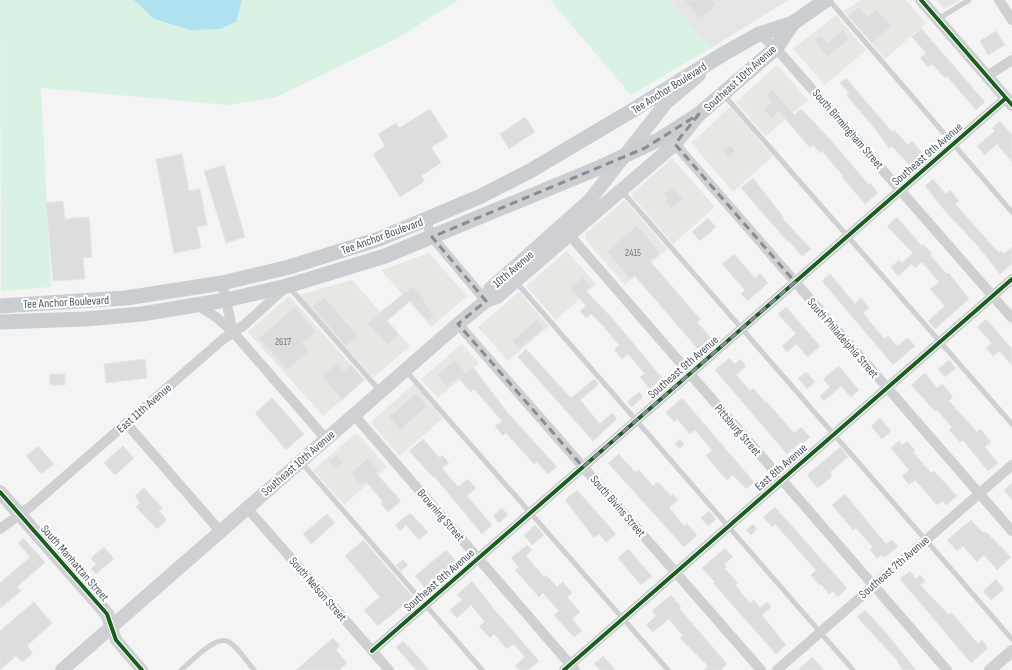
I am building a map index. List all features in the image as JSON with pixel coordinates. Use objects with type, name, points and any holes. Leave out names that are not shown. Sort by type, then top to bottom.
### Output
[{"type":"main road","name":"Southeast 10th Avenue","points":[[725,53],[759,34],[793,23],[826,0]]},
{"type":"main road","name":"Southeast 10th Avenue","points":[[699,114],[776,48],[793,23]]},
{"type":"main road","name":"10th Avenue","points":[[486,301],[497,297],[516,281],[565,231],[666,103],[725,53]]},
{"type":"main road","name":"Tee Anchor Boulevard","points":[[0,306],[126,298],[222,283],[320,258],[426,221],[479,198],[530,171],[725,53]]},
{"type":"main road","name":"10th Avenue","points":[[486,301],[490,289],[565,231],[622,191],[675,144],[699,114]]},
{"type":"main road","name":"Tee Anchor Boulevard","points":[[0,322],[142,314],[226,300],[288,286],[385,256],[432,238],[625,156],[660,139],[699,114]]},
{"type":"main road","points":[[0,301],[16,305]]},
{"type":"main road","name":"Southeast 10th Avenue","points":[[112,627],[405,370],[486,301]]},
{"type":"main road","name":"South Manhattan Street","points":[[0,492],[107,614],[112,627]]},
{"type":"main road","points":[[62,670],[112,627]]},
{"type":"street","points":[[921,0],[1009,101]]},
{"type":"street","points":[[1000,0],[1012,20]]},
{"type":"street","name":"South Birmingham Street","points":[[759,34],[776,48],[901,189],[1012,318]]},
{"type":"street","points":[[987,76],[1012,60]]},
{"type":"street","name":"Southeast 9th Avenue","points":[[372,651],[901,189],[952,145],[1009,101]]},
{"type":"street","name":"South Philadelphia Street","points":[[675,144],[1012,531]]},
{"type":"street","points":[[426,221],[432,238],[486,301]]},
{"type":"street","name":"Pittsburg Street","points":[[565,231],[947,670]]},
{"type":"street","name":"East 8th Avenue","points":[[570,668],[623,618],[1012,279]]},
{"type":"street","points":[[222,283],[233,332]]},
{"type":"street","name":"East 11th Avenue","points":[[0,529],[30,507],[126,423],[233,332],[244,325],[288,286]]},
{"type":"street","points":[[197,304],[209,311],[233,332],[326,439]]},
{"type":"street","name":"South Bivins Street","points":[[458,324],[761,670]]},
{"type":"street","name":"Browning Street","points":[[354,415],[478,558],[570,668]]},
{"type":"street","points":[[126,423],[220,532]]},
{"type":"street","name":"Southeast 7th Avenue","points":[[776,670],[1012,465]]},
{"type":"street","name":"South Nelson Street","points":[[247,508],[389,670]]},
{"type":"street","name":"South Manhattan Street","points":[[112,627],[116,640],[142,670]]},
{"type":"street","points":[[990,670],[1012,651]]},
{"type":"lane","points":[[829,0],[952,145],[1012,212]]},
{"type":"lane","points":[[938,19],[968,0]]},
{"type":"lane","points":[[723,94],[1012,424]]},
{"type":"lane","points":[[622,191],[1012,639]]},
{"type":"lane","points":[[516,281],[854,670]]},
{"type":"lane","points":[[288,286],[381,392]]},
{"type":"lane","points":[[405,370],[668,670]]},
{"type":"lane","points":[[301,461],[482,670]]},
{"type":"lane","points":[[181,670],[211,645],[221,640],[229,642],[254,670]]},
{"type":"highlighted area","points":[[699,114],[675,144],[795,282],[583,467],[458,324],[486,301],[432,237],[645,148]]},
{"type":"shaded area","points":[[669,0],[788,0],[711,48]]},
{"type":"shaded area","points":[[861,0],[906,0],[926,23],[885,59],[844,11]]},
{"type":"shaded area","points":[[936,0],[960,0],[944,9]]},
{"type":"shaded area","points":[[836,15],[866,50],[825,85],[793,49]]},
{"type":"shaded area","points":[[777,65],[808,100],[766,136],[736,102]]},
{"type":"shaded area","points":[[730,107],[773,156],[733,192],[691,143]]},
{"type":"shaded area","points":[[672,158],[715,207],[673,244],[631,195]]},
{"type":"shaded area","points":[[625,200],[667,249],[625,285],[585,239],[585,234]]},
{"type":"shaded area","points":[[567,251],[596,284],[556,320],[526,286]]},
{"type":"shaded area","points":[[429,253],[467,296],[431,327],[381,270]]},
{"type":"shaded area","points":[[352,280],[410,346],[373,378],[299,295]]},
{"type":"shaded area","points":[[519,292],[549,326],[508,361],[478,327]]},
{"type":"shaded area","points":[[289,296],[365,380],[323,416],[248,332]]},
{"type":"shaded area","points":[[462,344],[479,363],[438,398],[421,379]]},
{"type":"shaded area","points":[[414,384],[443,418],[400,456],[372,424],[372,421]]},
{"type":"shaded area","points":[[355,434],[358,434],[387,467],[344,505],[313,470]]},
{"type":"green space","points":[[0,0],[458,0],[396,39],[276,97],[228,105],[41,88],[51,287],[1,291]]},
{"type":"green space","points":[[550,0],[669,0],[711,48],[631,95]]},
{"type":"water","points":[[134,0],[242,0],[236,22],[220,29],[191,30],[154,19]]},
{"type":"building","points":[[684,0],[712,0],[716,5],[700,19]]},
{"type":"building","points":[[859,7],[867,16],[876,9],[891,26],[872,43],[848,16]]},
{"type":"building","points":[[921,28],[985,102],[976,110],[947,76],[945,78],[932,64],[928,67],[920,58],[926,53],[912,37]]},
{"type":"building","points":[[843,30],[849,39],[827,57],[814,40],[821,35],[827,43]]},
{"type":"building","points":[[996,31],[1005,45],[988,55],[980,41]]},
{"type":"building","points":[[846,78],[892,132],[894,130],[908,145],[912,141],[924,155],[911,167],[892,146],[889,148],[872,125],[846,95],[849,93],[840,83]]},
{"type":"building","points":[[773,90],[794,115],[801,109],[828,137],[869,185],[870,183],[878,193],[865,204],[822,151],[820,153],[813,145],[810,148],[779,111],[771,118],[764,109],[772,102],[767,95]]},
{"type":"building","points":[[430,109],[448,137],[431,147],[441,163],[421,176],[425,181],[400,197],[373,154],[385,146],[378,134],[396,123],[399,128]]},
{"type":"building","points":[[525,117],[535,132],[509,149],[500,134]]},
{"type":"building","points":[[1000,121],[1012,135],[1012,162],[997,144],[985,155],[977,146],[995,131],[992,128]]},
{"type":"building","points":[[730,145],[735,151],[729,157],[723,151]]},
{"type":"building","points":[[182,154],[189,191],[200,189],[207,225],[197,227],[201,248],[174,253],[156,159]]},
{"type":"building","points":[[224,165],[245,237],[226,243],[204,171]]},
{"type":"building","points":[[753,178],[784,218],[783,219],[811,249],[802,256],[741,188]]},
{"type":"building","points":[[933,179],[946,194],[950,190],[959,201],[955,204],[999,253],[1001,251],[1004,254],[1012,247],[1012,264],[1000,274],[977,245],[946,212],[925,186]]},
{"type":"building","points":[[673,187],[683,199],[671,209],[665,202],[668,199],[664,194]]},
{"type":"building","points":[[63,201],[65,219],[89,217],[92,257],[83,258],[85,279],[53,281],[46,203]]},
{"type":"building","points":[[897,217],[922,246],[923,244],[932,254],[930,255],[947,274],[949,273],[969,299],[935,329],[928,321],[945,306],[930,289],[939,282],[922,262],[915,268],[911,264],[898,276],[891,267],[899,260],[902,263],[913,253],[887,226]]},
{"type":"building","points":[[708,218],[716,227],[700,241],[692,232]]},
{"type":"building","points":[[637,225],[660,253],[650,261],[700,319],[697,322],[711,338],[698,349],[634,275],[630,279],[607,252]]},
{"type":"building","points":[[734,254],[755,278],[760,273],[768,283],[748,301],[741,294],[745,290],[722,264]]},
{"type":"building","points":[[830,274],[855,304],[861,298],[869,308],[863,313],[884,339],[888,336],[897,346],[908,338],[915,346],[893,365],[822,281]]},
{"type":"building","points":[[583,277],[591,286],[586,291],[612,318],[662,378],[650,389],[640,377],[645,374],[628,354],[622,359],[614,350],[619,345],[603,326],[591,314],[586,318],[580,311],[586,306],[570,288]]},
{"type":"building","points":[[413,286],[426,301],[424,303],[434,316],[428,321],[410,301],[387,321],[399,335],[387,345],[367,323]]},
{"type":"building","points":[[324,297],[358,336],[346,346],[312,307]]},
{"type":"building","points":[[295,307],[316,332],[302,343],[309,351],[287,370],[259,338]]},
{"type":"building","points":[[786,307],[820,346],[808,357],[796,344],[787,352],[782,346],[796,334],[778,314]]},
{"type":"building","points":[[537,319],[544,328],[519,349],[512,341]]},
{"type":"building","points":[[986,319],[1012,349],[1012,365],[999,351],[993,356],[986,348],[992,343],[977,327]]},
{"type":"building","points":[[526,349],[571,398],[594,379],[599,384],[580,400],[600,424],[612,413],[617,419],[593,441],[518,357]]},
{"type":"building","points":[[729,358],[735,364],[740,359],[746,366],[736,375],[750,391],[753,388],[794,433],[801,427],[810,437],[803,444],[801,442],[787,454],[715,370]]},
{"type":"building","points":[[145,359],[147,378],[106,383],[104,364]]},
{"type":"building","points":[[455,360],[466,373],[473,367],[507,412],[557,467],[548,474],[537,462],[534,464],[506,433],[503,436],[495,426],[502,421],[474,389],[471,392],[458,378],[447,387],[437,375]]},
{"type":"building","points":[[949,360],[956,368],[945,377],[938,369]]},
{"type":"building","points":[[337,363],[344,371],[351,365],[364,380],[342,400],[322,376]]},
{"type":"building","points":[[839,366],[859,390],[851,397],[841,386],[824,401],[820,396],[830,387],[823,379]]},
{"type":"building","points":[[806,372],[815,382],[807,389],[798,378]]},
{"type":"building","points":[[925,373],[937,388],[942,384],[953,397],[949,401],[977,432],[980,429],[991,442],[985,447],[998,463],[988,471],[963,440],[960,442],[949,430],[952,427],[937,410],[936,412],[911,385]]},
{"type":"building","points":[[50,374],[65,374],[65,385],[50,385]]},
{"type":"building","points":[[639,392],[643,397],[632,407],[627,402]]},
{"type":"building","points":[[416,393],[427,406],[400,430],[389,417]]},
{"type":"building","points":[[272,398],[304,434],[286,450],[255,413]]},
{"type":"building","points":[[682,398],[754,482],[746,489],[733,475],[727,480],[712,463],[706,455],[712,450],[695,430],[690,434],[677,419],[674,422],[666,412]]},
{"type":"building","points":[[880,418],[891,431],[882,439],[871,426]]},
{"type":"building","points":[[423,439],[440,458],[442,455],[449,463],[442,468],[458,487],[468,479],[476,488],[467,496],[492,525],[482,534],[434,476],[433,477],[409,451]]},
{"type":"building","points":[[680,439],[684,444],[679,449],[675,444]]},
{"type":"building","points":[[899,441],[902,445],[907,441],[915,450],[913,452],[931,473],[934,471],[957,496],[946,505],[942,501],[937,505],[915,480],[909,485],[902,476],[909,470],[891,448]]},
{"type":"building","points":[[38,446],[54,464],[41,474],[26,456]]},
{"type":"building","points":[[123,446],[134,458],[115,475],[104,463]]},
{"type":"building","points":[[840,447],[848,457],[830,472],[832,476],[818,488],[807,475]]},
{"type":"building","points":[[619,454],[635,472],[639,470],[653,486],[658,482],[671,496],[673,494],[678,500],[669,508],[684,526],[687,524],[697,535],[684,547],[608,463]]},
{"type":"building","points":[[336,455],[342,462],[335,468],[329,461]]},
{"type":"building","points":[[368,458],[379,470],[376,473],[401,501],[388,512],[381,504],[383,502],[366,481],[361,485],[351,473]]},
{"type":"building","points":[[1012,483],[1012,500],[1004,490]]},
{"type":"building","points":[[144,488],[163,509],[159,511],[167,520],[157,529],[136,507],[140,503],[135,496]]},
{"type":"building","points":[[577,490],[616,534],[606,542],[599,534],[594,538],[565,500]]},
{"type":"building","points":[[845,494],[886,544],[892,540],[898,546],[884,558],[882,555],[877,558],[870,550],[873,547],[856,528],[853,530],[832,505]]},
{"type":"building","points":[[775,507],[847,588],[838,597],[833,591],[829,594],[821,584],[819,585],[811,575],[816,570],[775,524],[772,527],[763,517]]},
{"type":"building","points":[[502,508],[508,515],[499,523],[493,516]]},
{"type":"building","points":[[709,511],[716,519],[708,526],[701,518]]},
{"type":"building","points":[[410,513],[428,532],[419,540],[406,525],[400,531],[395,525]]},
{"type":"building","points":[[327,514],[335,523],[311,544],[303,534]]},
{"type":"building","points":[[971,520],[983,533],[985,531],[1011,557],[997,570],[984,555],[977,562],[963,546],[957,551],[947,540]]},
{"type":"building","points":[[753,524],[757,529],[751,535],[746,530]]},
{"type":"building","points":[[535,525],[544,535],[532,545],[524,535]]},
{"type":"building","points":[[23,538],[45,562],[17,587],[21,591],[0,608],[0,583],[30,557],[18,543]]},
{"type":"building","points":[[363,540],[413,597],[378,626],[364,610],[380,597],[345,556]]},
{"type":"building","points":[[527,545],[532,550],[526,556],[544,577],[546,575],[557,587],[563,582],[572,593],[567,597],[580,612],[572,619],[582,631],[574,637],[554,615],[559,611],[543,593],[539,597],[515,570],[519,567],[511,558]]},
{"type":"building","points":[[104,547],[114,559],[96,574],[91,569],[96,564],[91,558]]},
{"type":"building","points":[[725,548],[733,557],[724,564],[727,567],[725,569],[738,583],[735,585],[750,603],[754,600],[760,608],[767,602],[771,607],[762,615],[786,645],[776,654],[713,583],[715,582],[702,568]]},
{"type":"building","points":[[628,549],[652,576],[641,585],[618,558]]},
{"type":"building","points":[[446,550],[456,561],[425,588],[415,576]]},
{"type":"building","points":[[403,560],[408,565],[401,571],[396,565]]},
{"type":"building","points":[[910,571],[916,579],[920,575],[925,581],[920,585],[949,615],[952,613],[978,644],[982,640],[988,648],[971,663],[900,579]]},
{"type":"building","points":[[996,579],[1004,589],[991,600],[983,591]]},
{"type":"building","points":[[472,581],[493,608],[539,661],[528,670],[519,670],[515,666],[525,657],[514,644],[507,649],[494,634],[490,638],[479,626],[485,622],[471,605],[457,618],[450,610],[462,600],[457,595]]},
{"type":"building","points":[[671,595],[681,607],[679,608],[727,664],[721,670],[704,670],[708,666],[680,638],[683,636],[669,619],[653,632],[646,625],[656,616],[652,611]]},
{"type":"building","points":[[34,602],[52,623],[27,646],[33,653],[22,662],[16,656],[0,670],[0,631]]},
{"type":"building","points":[[865,610],[887,634],[916,670],[903,670],[897,662],[898,661],[857,617]]},
{"type":"building","points":[[333,638],[340,646],[336,650],[347,663],[339,670],[296,670]]},
{"type":"building","points":[[403,641],[429,670],[416,670],[396,647]]},
{"type":"building","points":[[603,656],[615,670],[600,670],[594,664]]},
{"type":"building","points":[[812,657],[824,670],[798,670],[805,664]]},
{"type":"cycle path","points":[[921,0],[1012,105]]},
{"type":"cycle path","points":[[372,651],[1006,98]]},
{"type":"cycle path","points":[[564,670],[1012,279]]},
{"type":"cycle path","points":[[0,492],[107,614],[116,640],[142,670]]}]
